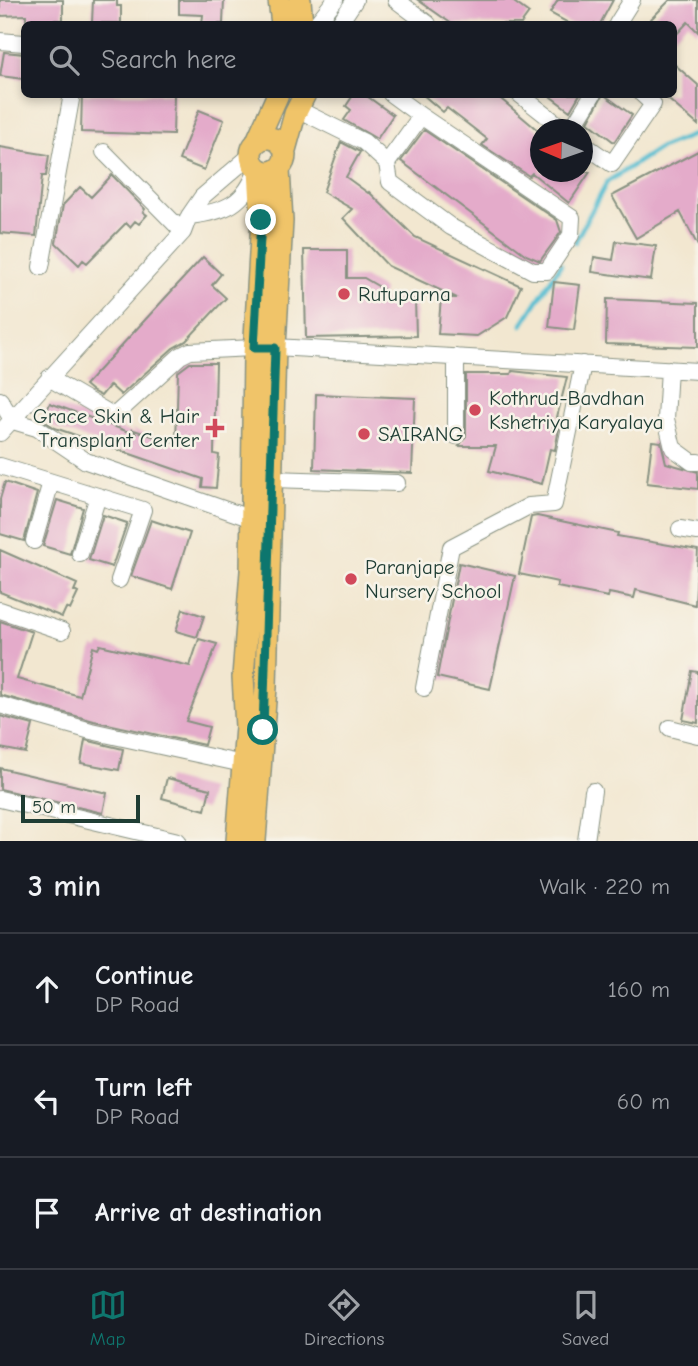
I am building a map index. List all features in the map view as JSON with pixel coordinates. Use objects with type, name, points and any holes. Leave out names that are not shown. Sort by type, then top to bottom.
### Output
[{"type":"main road","points":[[279,0],[282,21]]},
{"type":"main road","points":[[300,0],[302,21]]},
{"type":"main road","points":[[237,841],[246,727],[243,677],[252,520],[265,348],[282,221],[265,159],[277,98]]},
{"type":"main road","points":[[265,159],[301,102]]},
{"type":"main road","points":[[255,841],[266,687],[272,479],[265,348]]},
{"type":"street","points":[[318,21],[335,0]]},
{"type":"street","points":[[341,21],[355,0]]},
{"type":"street","points":[[396,0],[424,21]]},
{"type":"street","points":[[619,21],[632,0]]},
{"type":"street","points":[[0,41],[21,43]]},
{"type":"street","points":[[41,267],[71,98]]},
{"type":"street","points":[[301,102],[364,142],[387,163],[390,182],[451,228],[533,271],[547,271],[571,235],[572,218],[396,98]]},
{"type":"street","points":[[524,98],[551,119]]},
{"type":"street","points":[[577,119],[590,98]]},
{"type":"street","points":[[593,150],[612,164],[653,104],[646,98]]},
{"type":"street","points":[[387,163],[421,116]]},
{"type":"street","points":[[104,152],[183,232]]},
{"type":"street","points":[[189,216],[211,214],[245,196],[265,159]]},
{"type":"street","points":[[0,433],[183,232],[189,216],[202,197],[265,159]]},
{"type":"street","points":[[49,378],[117,415],[184,353],[265,348],[698,371]]},
{"type":"street","points":[[456,357],[456,436]]},
{"type":"street","points":[[425,688],[451,547],[529,506],[554,504],[583,365]]},
{"type":"street","points":[[669,369],[666,419],[673,448],[692,462],[698,462]]},
{"type":"street","points":[[0,400],[13,421],[37,428],[86,461],[252,520]]},
{"type":"street","points":[[0,466],[143,510],[119,580]]},
{"type":"street","points":[[272,479],[397,483]]},
{"type":"street","points":[[34,541],[51,482]]},
{"type":"street","points":[[80,554],[98,496]]},
{"type":"street","points":[[680,530],[698,532]]},
{"type":"street","points":[[0,610],[62,631]]},
{"type":"street","points":[[0,705],[91,731],[243,764]]},
{"type":"street","points":[[670,728],[698,735]]},
{"type":"street","points":[[586,841],[593,791]]},
{"type":"street","points":[[0,799],[178,841]]},
{"type":"building","points":[[0,0],[63,0],[63,20],[26,20],[26,15],[0,16]]},
{"type":"building","points":[[93,0],[117,0],[117,6],[121,6],[121,21],[92,21]]},
{"type":"building","points":[[179,0],[224,0],[223,21],[202,21],[203,15],[179,14]]},
{"type":"building","points":[[418,0],[511,0],[529,13],[523,21],[448,21]]},
{"type":"building","points":[[558,0],[613,0],[602,21],[565,21],[550,13]]},
{"type":"building","points":[[670,0],[698,0],[698,32],[688,22],[677,34],[677,21],[649,21]]},
{"type":"building","points":[[4,52],[21,54],[21,79],[0,76]]},
{"type":"building","points":[[677,67],[698,85],[698,125],[667,98],[677,98]]},
{"type":"building","points":[[82,98],[174,98],[173,135],[81,132]]},
{"type":"building","points":[[351,98],[370,98],[393,115],[377,139],[344,120],[351,110],[346,106]]},
{"type":"building","points":[[427,98],[500,98],[530,124],[530,175],[482,145],[487,139],[447,108],[443,112]]},
{"type":"building","points":[[552,98],[578,98],[570,111]]},
{"type":"building","points":[[601,98],[609,98],[632,115],[614,142],[593,126],[593,119],[590,119]]},
{"type":"building","points":[[199,110],[224,120],[204,170],[179,160]]},
{"type":"building","points":[[424,130],[557,220],[561,232],[540,261],[526,255],[401,161]]},
{"type":"building","points":[[341,142],[360,152],[346,177],[369,192],[415,237],[521,286],[507,317],[477,336],[438,334],[441,298],[457,298],[388,266],[343,218],[352,209],[323,192]]},
{"type":"building","points":[[0,147],[49,155],[46,176],[42,176],[36,236],[0,233]]},
{"type":"building","points":[[698,151],[698,246],[680,212],[636,238],[612,196]]},
{"type":"building","points":[[112,175],[145,209],[143,212],[147,215],[139,224],[135,221],[130,227],[126,223],[87,263],[83,260],[79,265],[56,243],[63,205],[80,187],[91,197]]},
{"type":"building","points":[[543,182],[583,182],[569,203]]},
{"type":"building","points":[[616,241],[656,246],[651,280],[592,272],[594,257],[613,260]]},
{"type":"building","name":"Rutuparna","points":[[304,250],[347,250],[347,278],[364,278],[383,289],[383,300],[415,299],[416,336],[306,338]]},
{"type":"building","points":[[203,257],[221,274],[212,285],[226,298],[186,341],[173,348],[121,395],[110,385],[101,396],[85,385]]},
{"type":"building","points":[[554,282],[580,285],[574,330],[549,327]]},
{"type":"building","points":[[607,299],[698,303],[698,347],[606,344]]},
{"type":"building","points":[[190,363],[216,363],[214,454],[219,455],[216,488],[202,487],[203,479],[55,428],[43,420],[50,403],[137,435],[131,429],[176,444],[178,372]]},
{"type":"building","points":[[512,371],[567,377],[557,417],[561,418],[555,450],[550,449],[542,484],[489,471],[496,446],[459,446],[466,436],[466,374],[511,374]]},
{"type":"building","name":"SAIRANG","points":[[316,394],[415,398],[412,473],[314,469]]},
{"type":"building","points":[[652,441],[661,442],[666,463],[698,472],[698,489],[647,483]]},
{"type":"building","points":[[5,482],[37,493],[24,541],[0,534],[0,499]]},
{"type":"building","points":[[57,500],[83,508],[70,554],[43,546]]},
{"type":"building","points":[[103,515],[127,523],[112,567],[89,560]]},
{"type":"building","points":[[531,517],[618,533],[617,536],[698,550],[695,605],[636,590],[634,598],[609,593],[608,597],[557,587],[558,582],[519,574]]},
{"type":"building","points":[[151,520],[190,533],[172,589],[131,576]]},
{"type":"building","points":[[0,550],[77,584],[74,591],[78,593],[70,610],[66,608],[62,617],[0,592]]},
{"type":"building","points":[[459,563],[515,576],[490,689],[437,677]]},
{"type":"building","points":[[183,609],[204,616],[197,637],[176,631]]},
{"type":"building","points":[[0,621],[32,632],[17,679],[80,696],[93,647],[98,649],[100,645],[190,666],[199,639],[217,644],[186,721],[209,727],[204,745],[94,721],[0,695]]},
{"type":"building","points":[[692,671],[698,672],[698,723],[683,720]]},
{"type":"building","points":[[0,716],[33,725],[26,753],[0,748]]},
{"type":"building","points":[[85,740],[123,749],[119,770],[81,763]]},
{"type":"building","points":[[0,768],[107,793],[103,813],[0,789]]},
{"type":"building","points":[[167,778],[210,789],[205,810],[162,798]]},
{"type":"waterway","points":[[575,242],[607,182],[658,149],[698,133]]},
{"type":"waterway","points":[[522,325],[561,264]]},
{"type":"place","name":"Rutuparna","points":[[344,294]]},
{"type":"place","name":"Kothrud-Bavdhan Kshetriya Karyalaya","points":[[475,410]]},
{"type":"place","name":"Grace Skin & Hair Transplant Center","points":[[215,428]]},
{"type":"place","name":"SAIRANG","points":[[364,434]]},
{"type":"place","name":"Paranjape Nursery School","points":[[351,579]]},
{"type":"route","points":[[261,220],[261,259],[254,348],[275,348],[263,730]]}]
